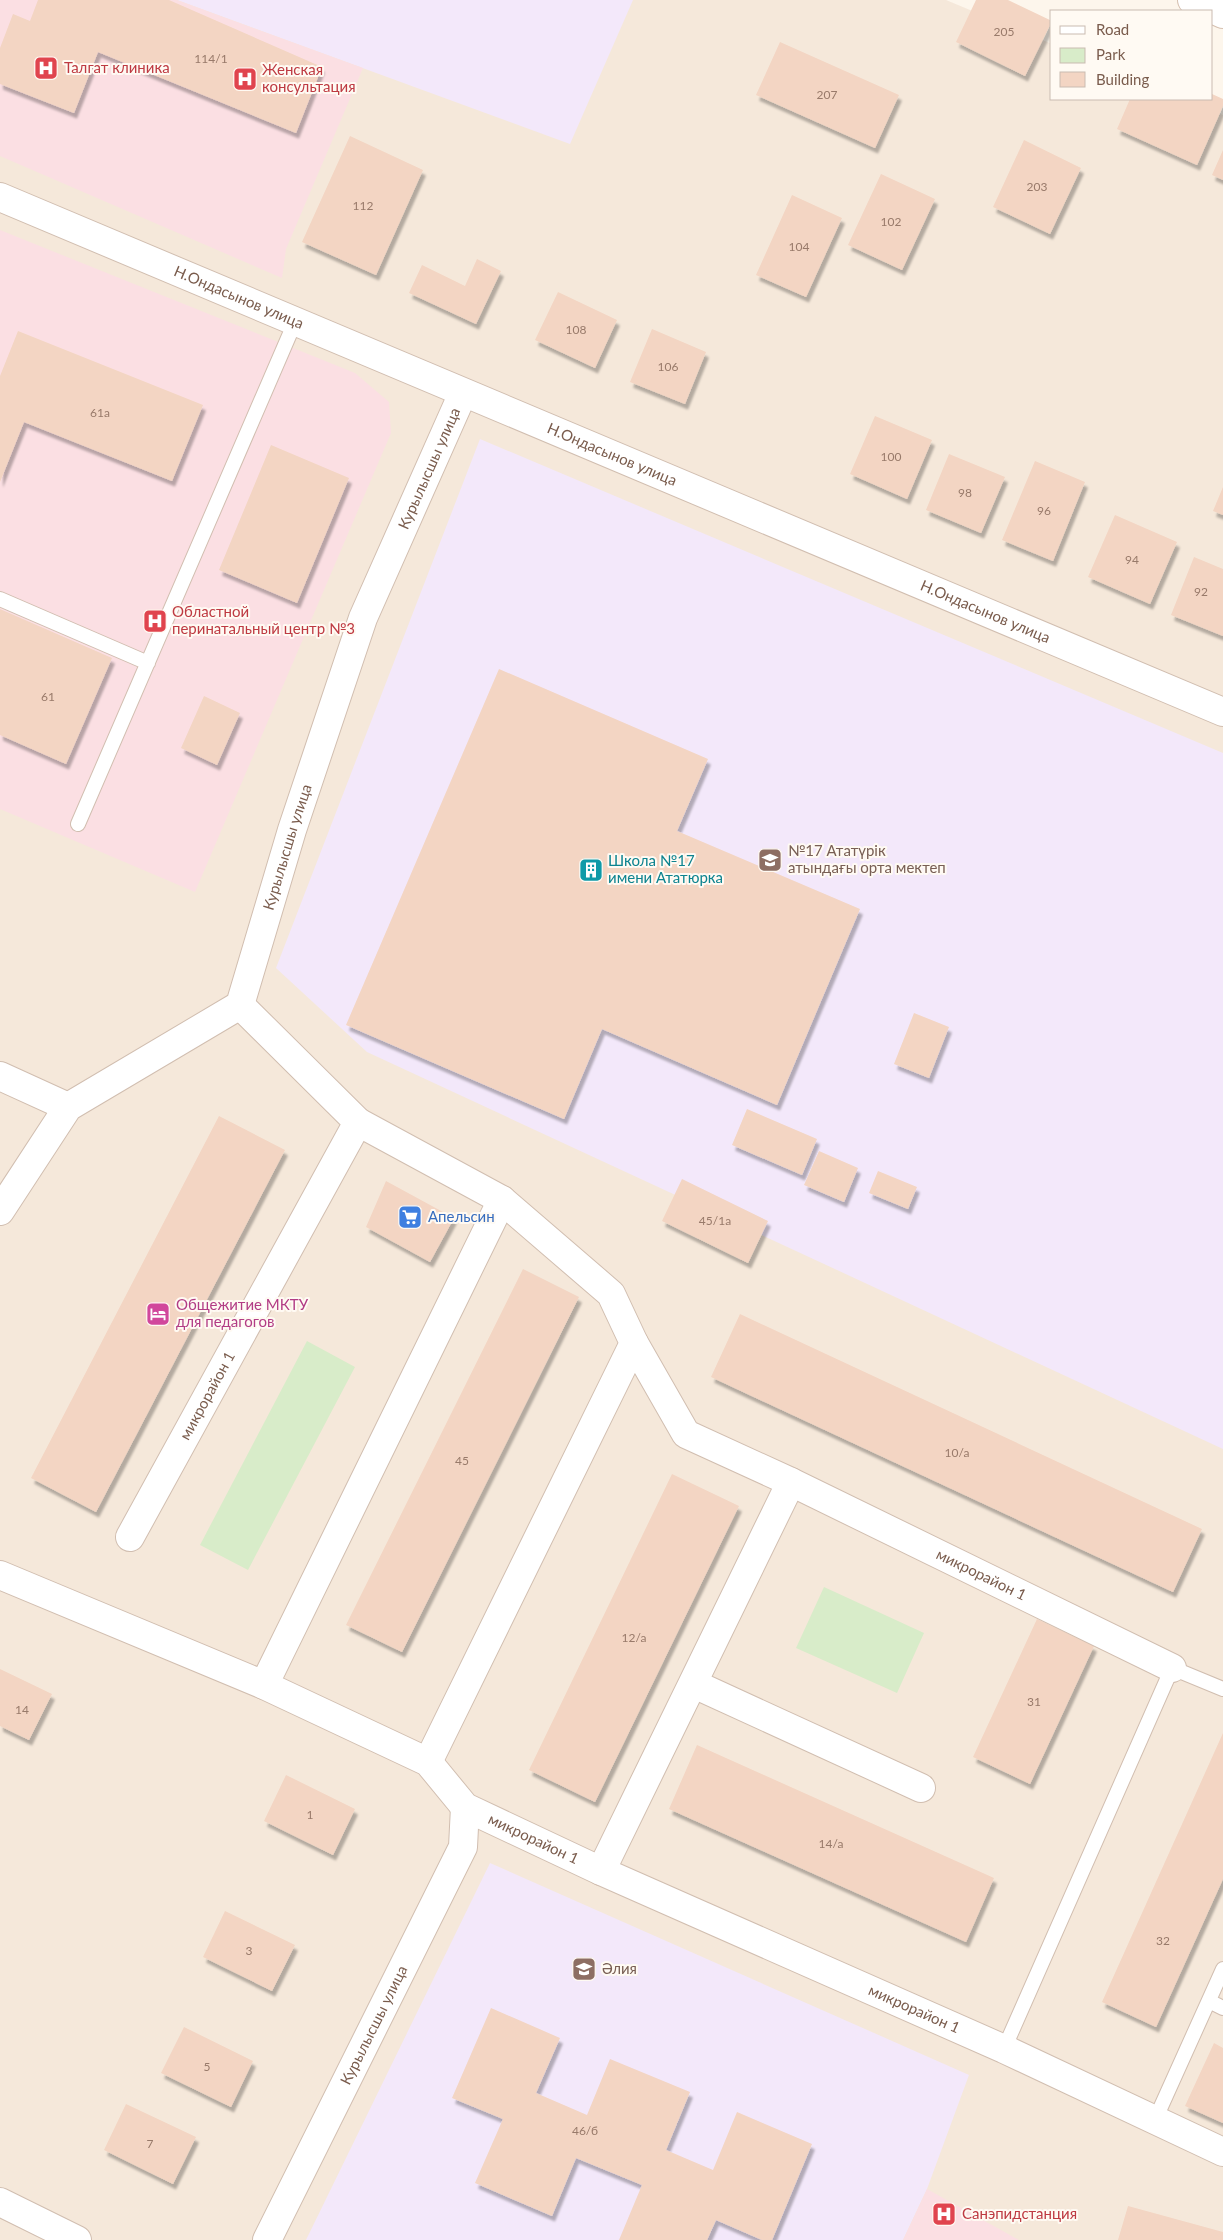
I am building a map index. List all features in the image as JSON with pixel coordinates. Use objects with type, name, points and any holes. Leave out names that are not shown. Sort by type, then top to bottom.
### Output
[{"type":"street","points":[[1192,0],[1223,14]]},
{"type":"street","name":"Н.Ондасынов улица","points":[[0,196],[463,393],[1223,712]]},
{"type":"street","name":"Курылысшы улица","points":[[240,1005],[292,830],[363,618],[463,393]]},
{"type":"street","points":[[0,1211],[68,1107],[240,1005]]},
{"type":"street","name":"микрорайон 1","points":[[240,1005],[358,1122],[502,1200],[611,1294],[634,1343],[686,1434],[791,1482],[1172,1668]]},
{"type":"street","points":[[0,1076],[68,1107]]},
{"type":"street","name":"микрорайон 1","points":[[130,1537],[358,1122]]},
{"type":"street","points":[[264,1685],[502,1200]]},
{"type":"street","points":[[428,1762],[634,1343]]},
{"type":"street","points":[[601,1871],[791,1482]]},
{"type":"street","points":[[0,1576],[264,1685],[428,1762],[465,1807]]},
{"type":"street","points":[[694,1684],[921,1788]]},
{"type":"street","name":"Курылысшы улица","points":[[267,2240],[463,1847],[465,1807]]},
{"type":"street","name":"микрорайон 1","points":[[465,1807],[601,1871],[1004,2049],[1223,2152]]},
{"type":"street","points":[[0,2202],[77,2240]]},
{"type":"lane","points":[[78,824],[295,322]]},
{"type":"lane","points":[[0,599],[148,663]]},
{"type":"lane","points":[[1004,2049],[1172,1668],[1223,1689]]},
{"type":"lane","points":[[1155,2120],[1223,1969]]},
{"type":"lane","points":[[1209,2001],[1223,2008]]},
{"type":"shaded area","points":[[0,0],[946,0],[1050,43],[1050,100],[1186,100],[1223,115],[1223,2240],[0,2240]]},
{"type":"shaded area","points":[[0,0],[177,0],[363,68],[286,249],[282,278],[0,156]]},
{"type":"shaded area","points":[[177,0],[633,0],[570,144]]},
{"type":"shaded area","name":"Областной перинатальный центр №3","points":[[0,230],[355,373],[389,402],[391,433],[195,892],[0,809]]},
{"type":"shaded area","name":"№17 Ататүрік атындағы орта мектеп","points":[[480,439],[1223,753],[1223,1449],[367,1052],[276,968]]},
{"type":"shaded area","name":"Әлия","points":[[490,1863],[969,2075],[927,2189],[903,2240],[306,2240]]},
{"type":"shaded area","name":"Санэпидстанция","points":[[927,2189],[1019,2240],[903,2240]]},
{"type":"green space","points":[[307,1341],[355,1367],[248,1570],[200,1545]]},
{"type":"green space","points":[[824,1587],[924,1633],[897,1693],[796,1648]]},
{"type":"building","points":[[38,0],[169,0],[322,67],[296,133],[98,52],[74,113],[0,84],[0,48],[13,14],[30,21]]},
{"type":"building","points":[[976,0],[1008,0],[1050,20],[1050,25],[1025,76],[956,42]]},
{"type":"building","points":[[780,42],[899,95],[875,148],[756,95]]},
{"type":"building","points":[[1213,94],[1223,99],[1223,106],[1197,165],[1117,129],[1130,100],[1213,100]]},
{"type":"building","points":[[350,136],[423,170],[376,275],[302,242]]},
{"type":"building","points":[[1024,140],[1081,168],[1050,234],[993,207]]},
{"type":"building","points":[[1223,150],[1223,180],[1212,175]]},
{"type":"building","points":[[881,174],[935,199],[902,270],[848,245]]},
{"type":"building","points":[[792,195],[842,218],[806,297],[756,275]]},
{"type":"building","points":[[477,259],[501,271],[476,324],[409,293],[422,265],[465,286]]},
{"type":"building","points":[[558,292],[617,320],[595,368],[535,340]]},
{"type":"building","points":[[652,329],[706,352],[685,404],[630,382]]},
{"type":"building","points":[[18,331],[203,405],[172,481],[24,422],[0,482],[0,376]]},
{"type":"building","points":[[875,416],[932,440],[907,499],[850,474]]},
{"type":"building","points":[[271,445],[349,478],[297,603],[219,570]]},
{"type":"building","points":[[949,454],[1005,477],[981,533],[926,510]]},
{"type":"building","points":[[1035,461],[1085,482],[1053,561],[1002,540]]},
{"type":"building","points":[[1223,487],[1223,515],[1213,511]]},
{"type":"building","points":[[1115,515],[1177,542],[1150,604],[1088,577]]},
{"type":"building","points":[[1194,557],[1223,569],[1223,636],[1171,615]]},
{"type":"building","points":[[0,609],[112,658],[66,764],[0,735]]},
{"type":"building","name":"Школа №17 имени Ататюрка","points":[[499,669],[708,759],[677,831],[860,909],[777,1105],[602,1029],[564,1119],[346,1025]]},
{"type":"building","points":[[204,696],[240,713],[217,765],[181,748]]},
{"type":"building","points":[[914,1013],[949,1027],[929,1078],[894,1064]]},
{"type":"building","points":[[747,1109],[817,1139],[802,1175],[732,1145]]},
{"type":"building","name":"Общежитие МКТУ для педагогов","points":[[219,1116],[285,1150],[96,1512],[31,1478]]},
{"type":"building","points":[[819,1151],[858,1168],[844,1202],[804,1185]]},
{"type":"building","points":[[878,1171],[917,1187],[908,1209],[869,1193]]},
{"type":"building","points":[[682,1179],[768,1221],[748,1263],[662,1221]]},
{"type":"building","points":[[386,1181],[454,1218],[430,1262],[366,1227]]},
{"type":"building","points":[[523,1269],[579,1297],[402,1652],[346,1625]]},
{"type":"building","points":[[740,1314],[1202,1529],[1173,1592],[711,1377]]},
{"type":"building","points":[[672,1474],[739,1506],[595,1802],[529,1770]]},
{"type":"building","points":[[1037,1619],[1094,1646],[1030,1784],[973,1757]]},
{"type":"building","points":[[0,1669],[52,1694],[29,1740],[0,1726]]},
{"type":"building","points":[[1223,1733],[1223,1879],[1156,2027],[1102,2002]]},
{"type":"building","points":[[697,1745],[994,1878],[966,1942],[669,1809]]},
{"type":"building","points":[[286,1775],[355,1809],[333,1855],[264,1821]]},
{"type":"building","points":[[225,1911],[295,1945],[272,1991],[203,1957]]},
{"type":"building","points":[[491,2008],[560,2038],[536,2093],[587,2115],[610,2059],[690,2092],[666,2150],[713,2170],[737,2112],[812,2144],[772,2240],[762,2240],[716,2220],[707,2240],[619,2240],[642,2185],[576,2158],[552,2216],[475,2183],[503,2119],[452,2098]]},
{"type":"building","points":[[184,2027],[253,2061],[231,2107],[161,2073]]},
{"type":"building","points":[[1214,2043],[1223,2048],[1223,2123],[1185,2106]]},
{"type":"building","points":[[126,2104],[196,2137],[173,2184],[104,2150]]},
{"type":"building","points":[[1128,2206],[1223,2232],[1223,2240],[1118,2240]]},
{"type":"place","name":"Талгат клиника","points":[[46,68]]},
{"type":"place","name":"Женская консультация","points":[[245,79]]},
{"type":"place","name":"Областной перинатальный центр №3","points":[[155,621]]},
{"type":"place","name":"№17 Ататүрік атындағы орта мектеп","points":[[770,860]]},
{"type":"place","name":"Школа №17 имени Ататюрка","points":[[591,870]]},
{"type":"place","name":"Апельсин","points":[[410,1217]]},
{"type":"place","name":"Общежитие МКТУ для педагогов","points":[[158,1314]]},
{"type":"place","name":"Әлия","points":[[584,1969]]},
{"type":"place","name":"Санэпидстанция","points":[[944,2214]]}]
